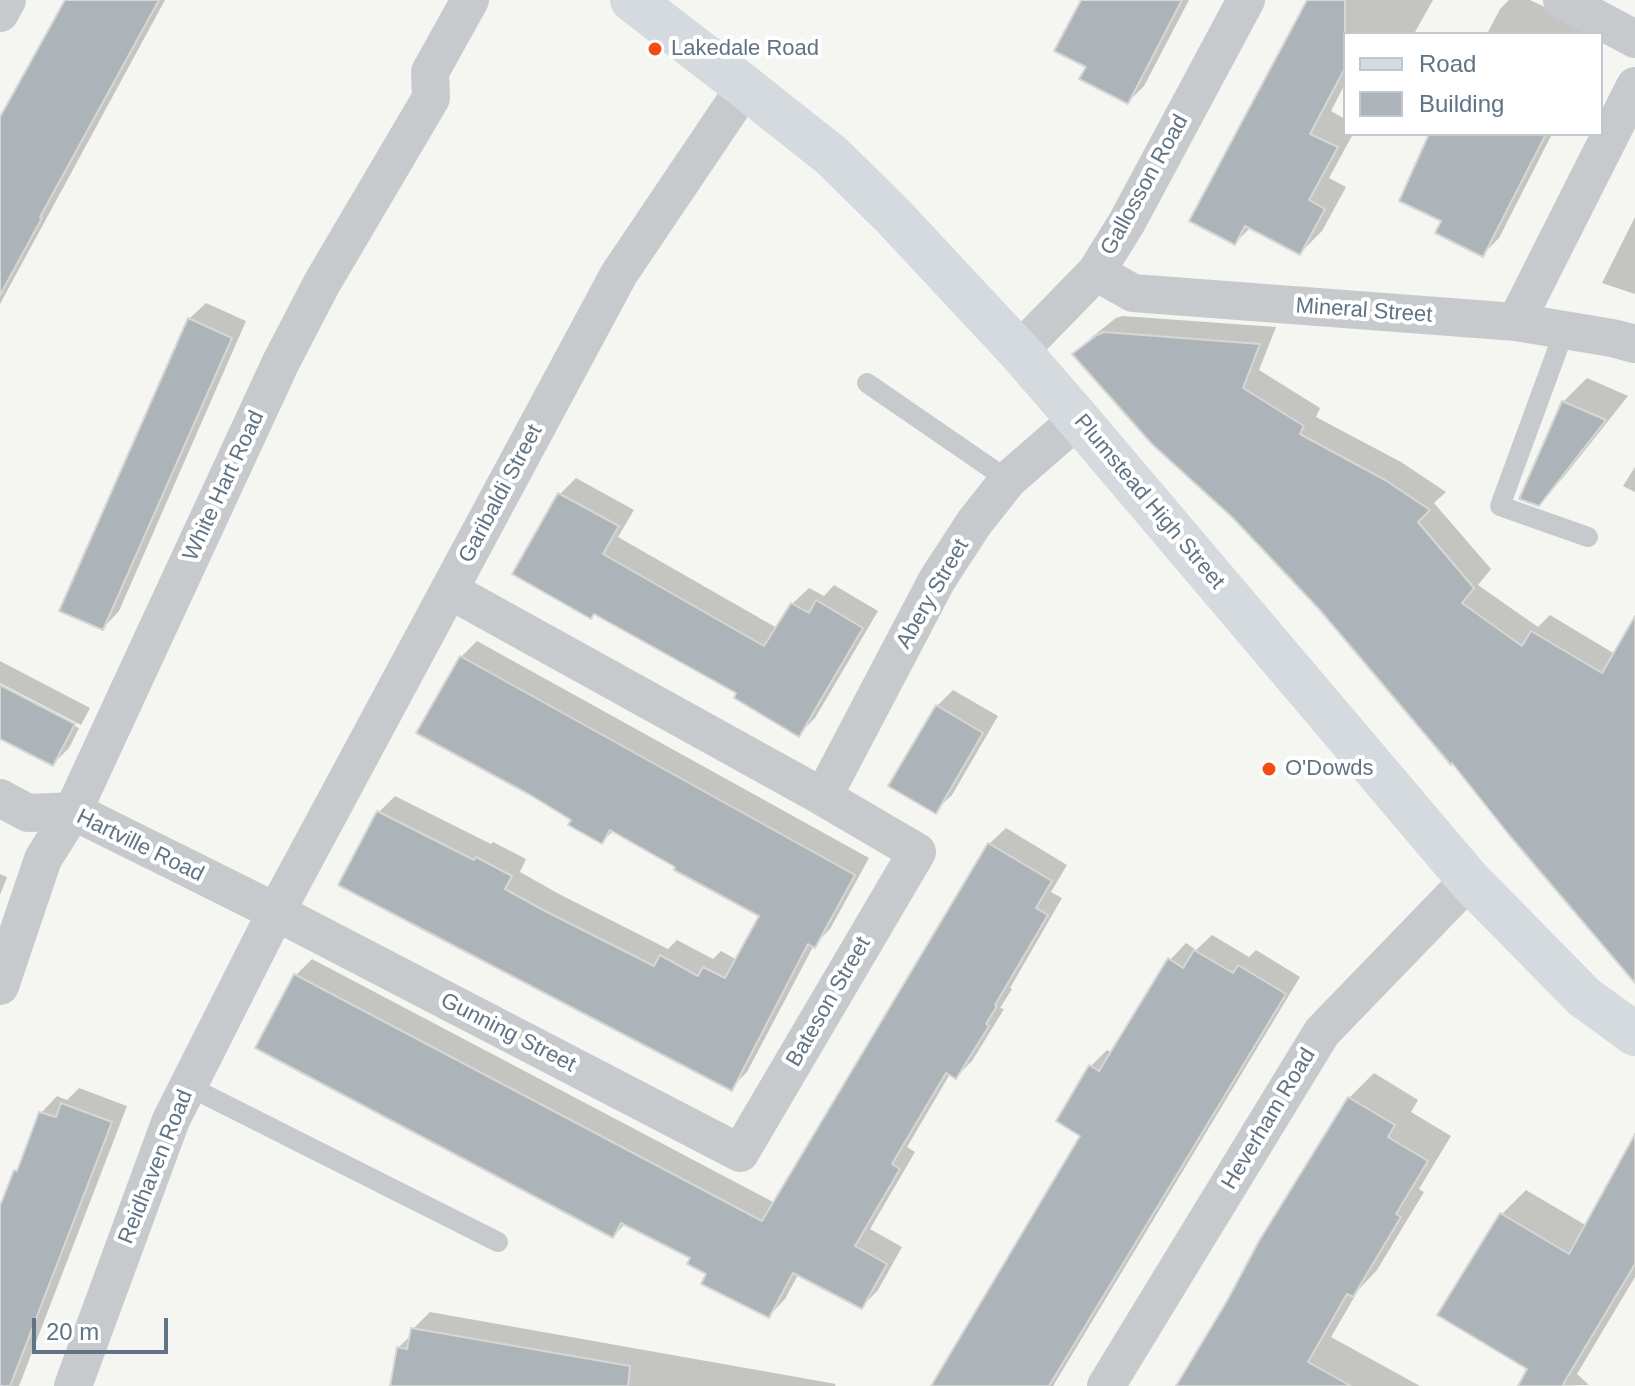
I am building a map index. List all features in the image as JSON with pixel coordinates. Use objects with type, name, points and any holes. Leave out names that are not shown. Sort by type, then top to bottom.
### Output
[{"type":"main road","name":"Plumstead High Street","points":[[632,0],[842,166],[893,216],[1078,419],[1469,880],[1584,997],[1635,1034]]},
{"type":"street","points":[[0,13],[7,0]]},
{"type":"street","name":"White Hart Road","points":[[0,986],[43,859],[73,811],[281,362],[322,283],[431,98],[430,72],[470,0]]},
{"type":"street","name":"Gallosson Road","points":[[1019,351],[1096,272],[1127,222],[1246,0]]},
{"type":"street","points":[[1562,0],[1635,39]]},
{"type":"street","points":[[1516,322],[1635,86]]},
{"type":"street","name":"Garibaldi Street","points":[[276,912],[619,274],[745,87]]},
{"type":"street","name":"Mineral Street","points":[[1096,272],[1133,293],[1516,322],[1635,344]]},
{"type":"street","name":"Abery Street","points":[[823,797],[937,580],[974,523],[1008,480],[1078,419]]},
{"type":"street","points":[[449,590],[823,797]]},
{"type":"street","name":"Bateson Street","points":[[740,1153],[917,852],[823,797]]},
{"type":"street","name":"Hartville Road","points":[[0,798],[28,813],[73,811],[276,912]]},
{"type":"street","name":"Heverham Road","points":[[1106,1386],[1322,1032],[1469,880]]},
{"type":"street","name":"Reidhaven Road","points":[[73,1386],[171,1120],[276,912]]},
{"type":"street","name":"Gunning Street","points":[[276,912],[740,1153]]},
{"type":"lane","points":[[1565,329],[1500,506],[1588,537]]},
{"type":"lane","points":[[867,383],[1008,480]]},
{"type":"lane","points":[[188,1086],[498,1242]]},
{"type":"building","points":[[65,0],[159,0],[0,295],[0,117]]},
{"type":"building","points":[[1081,0],[1182,0],[1128,104],[1079,79],[1086,67],[1054,51]]},
{"type":"building","points":[[1307,0],[1345,0],[1343,72],[1310,134],[1338,147],[1309,200],[1325,209],[1300,255],[1245,226],[1235,245],[1189,221]]},
{"type":"building","points":[[1428,136],[1545,136],[1483,257],[1435,233],[1441,221],[1399,201]]},
{"type":"building","points":[[188,318],[232,338],[103,630],[59,611]]},
{"type":"building","points":[[1104,332],[1260,344],[1243,388],[1304,426],[1300,434],[1385,480],[1430,510],[1418,522],[1474,588],[1462,603],[1522,646],[1531,631],[1602,673],[1635,616],[1635,983],[1319,609],[1233,518],[1152,444],[1072,354]]},
{"type":"building","points":[[1562,401],[1606,420],[1539,506],[1519,499]]},
{"type":"building","points":[[558,493],[619,526],[603,554],[764,646],[791,603],[809,613],[816,600],[863,628],[799,737],[734,698],[736,693],[594,614],[591,619],[512,574]]},
{"type":"building","points":[[460,656],[855,875],[815,948],[808,944],[732,1091],[338,885],[377,811],[512,876],[505,889],[654,966],[660,955],[698,976],[703,967],[725,978],[759,916],[674,870],[675,867],[610,830],[602,844],[568,825],[571,820],[532,796],[416,733]]},
{"type":"building","points":[[0,685],[75,724],[53,766],[0,739]]},
{"type":"building","points":[[936,705],[983,733],[936,814],[888,786]]},
{"type":"building","points":[[988,843],[1052,881],[1036,908],[1048,915],[995,1005],[986,1024],[989,1026],[956,1079],[946,1073],[892,1164],[900,1169],[855,1246],[887,1264],[862,1309],[793,1273],[769,1318],[701,1284],[706,1274],[687,1264],[690,1258],[621,1223],[613,1238],[255,1048],[294,974],[762,1221]]},
{"type":"building","points":[[1194,950],[1233,973],[1238,965],[1286,994],[1049,1386],[931,1386],[1080,1136],[1056,1121],[1089,1065],[1099,1071],[1168,958],[1183,968]]},
{"type":"building","points":[[1348,1097],[1395,1125],[1388,1137],[1428,1161],[1396,1214],[1401,1217],[1353,1297],[1347,1294],[1308,1362],[1351,1386],[1176,1386],[1259,1241]]},
{"type":"building","points":[[61,1103],[112,1122],[10,1386],[0,1386],[0,1206],[39,1112],[56,1117]]},
{"type":"building","points":[[1635,1134],[1635,1264],[1562,1386],[1518,1386],[1527,1369],[1437,1315],[1500,1213],[1569,1254]]},
{"type":"building","points":[[411,1328],[630,1366],[628,1386],[390,1386],[397,1347],[407,1349]]},
{"type":"place","name":"Lakedale Road","points":[[655,49]]},
{"type":"place","name":"O'Dowds","points":[[1269,769]]}]
